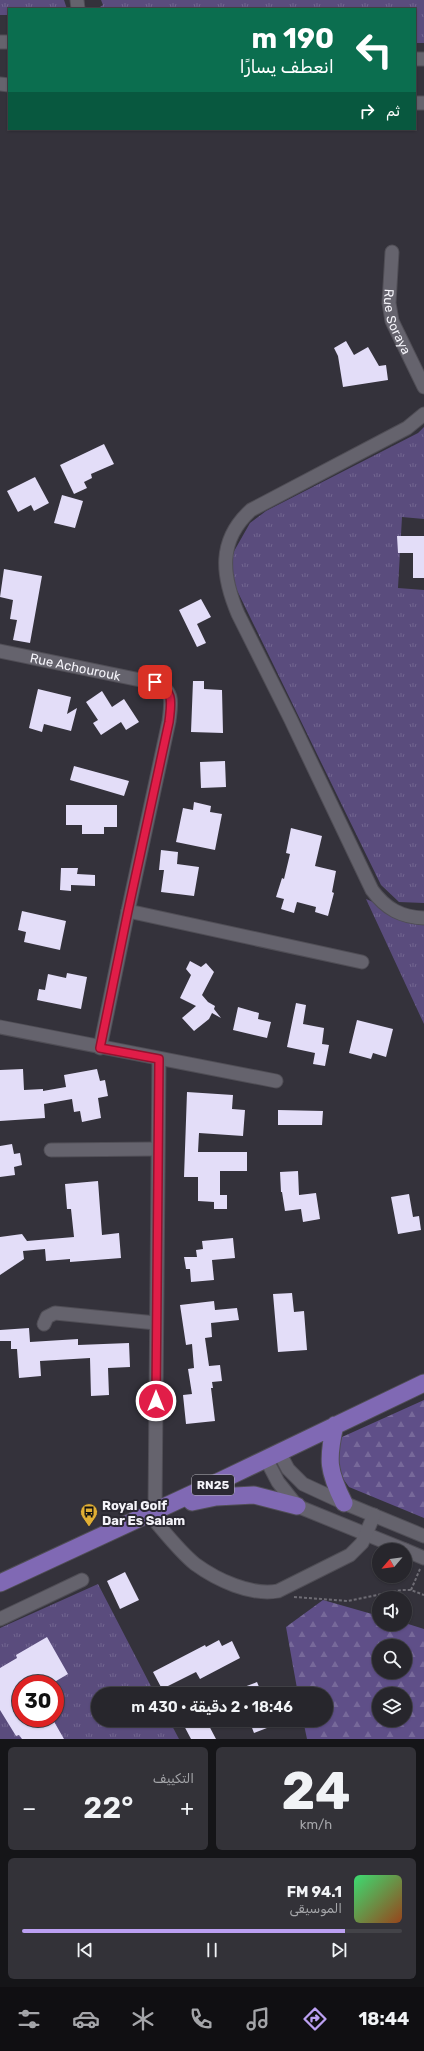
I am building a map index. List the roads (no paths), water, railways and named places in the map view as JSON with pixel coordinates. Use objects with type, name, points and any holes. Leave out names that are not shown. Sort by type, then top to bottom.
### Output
[{"type":"main road","name":"RN25","points":[[0,1583],[156,1511],[424,1383]]},
{"type":"main road","points":[[334,1425],[329,1462],[336,1488],[344,1503]]},
{"type":"main road","points":[[156,1511],[216,1497],[237,1495],[254,1495],[297,1506]]},
{"type":"street","name":"Rue Soraya","points":[[392,252],[389,303],[392,322],[424,388]]},
{"type":"street","points":[[424,414],[407,428],[252,510],[237,526],[231,538],[225,561],[225,572],[230,597],[290,718],[372,890],[389,908],[400,915],[424,918]]},
{"type":"street","name":"Rue Achourouk","points":[[0,651],[155,682],[165,687],[170,693],[172,702],[169,722],[100,1048]]},
{"type":"street","points":[[128,911],[362,962]]},
{"type":"street","points":[[0,1027],[276,1082]]},
{"type":"street","points":[[159,1059],[157,1149],[156,1511],[187,1556],[196,1564],[213,1574],[238,1585],[260,1592],[278,1591],[350,1555],[358,1549],[374,1516]]},
{"type":"street","points":[[51,1150],[157,1149]]},
{"type":"street","points":[[44,1324],[46,1316],[55,1313],[156,1323]]},
{"type":"street","points":[[272,1455],[303,1484],[374,1516],[424,1536]]},
{"type":"street","points":[[272,1455],[278,1482],[297,1506],[388,1543]]},
{"type":"street","points":[[0,1619],[82,1580]]},
{"type":"place","name":"Royal Golf Dar Es Salam","points":[[89,1527]]}]
